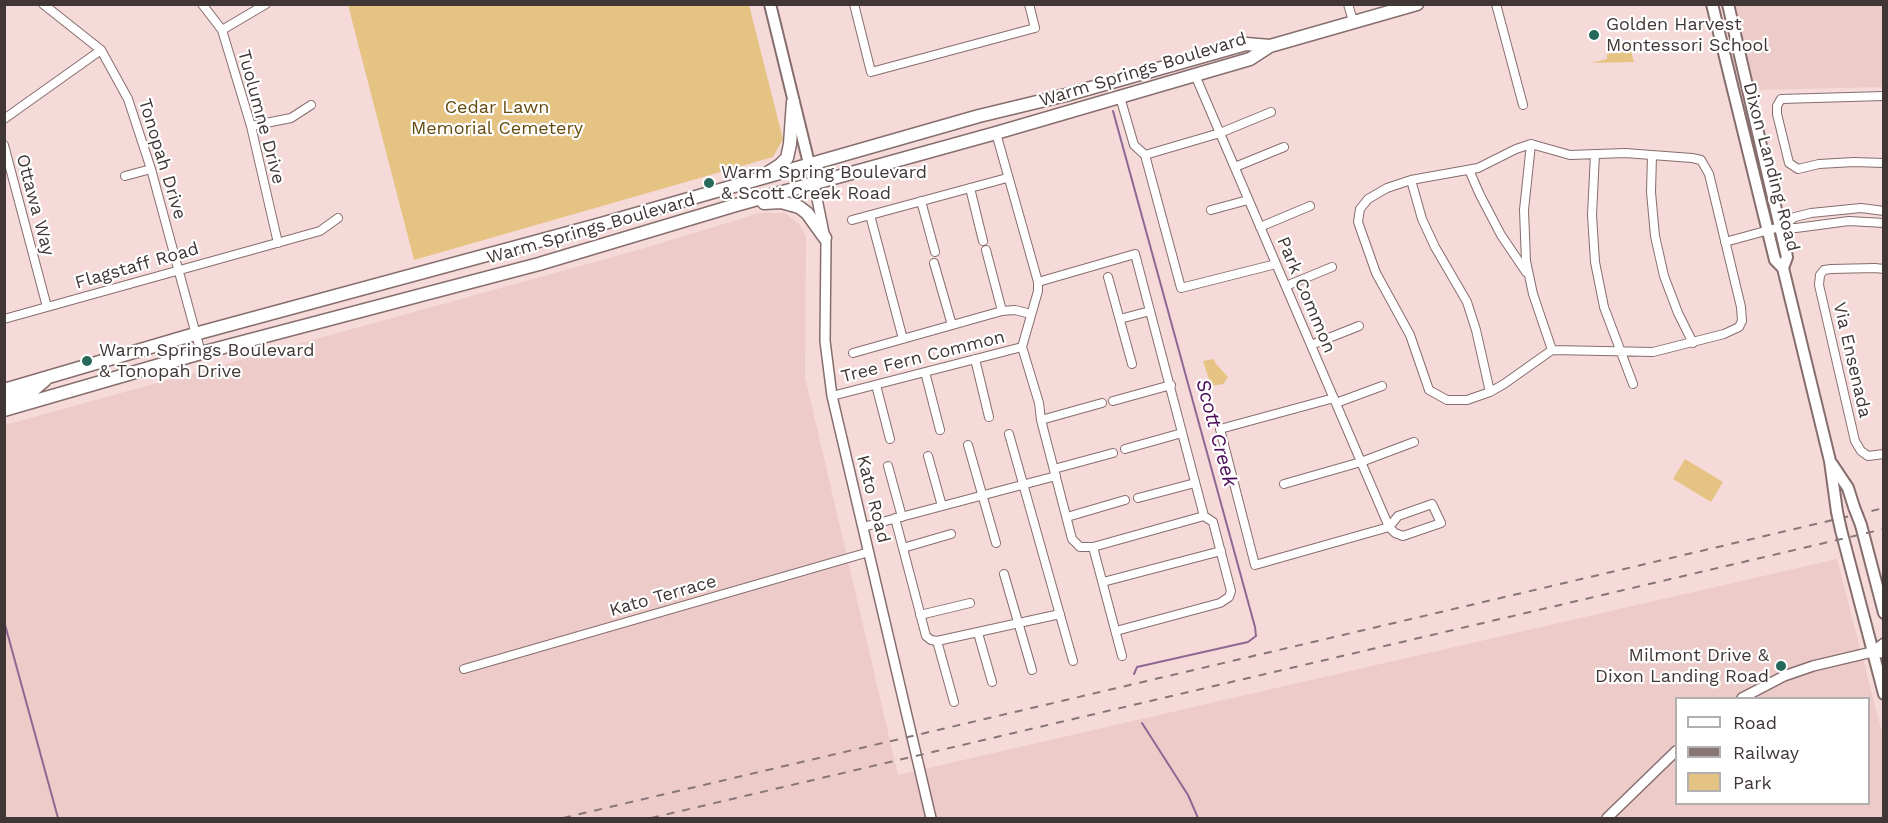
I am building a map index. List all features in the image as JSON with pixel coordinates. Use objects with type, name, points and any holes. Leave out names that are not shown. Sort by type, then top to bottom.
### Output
[{"type":"main road","points":[[770,4],[814,184]]},
{"type":"main road","points":[[1270,46],[1417,4]]},
{"type":"main road","name":"Dixon Landing Road","points":[[1712,4],[1775,260],[1783,268],[1830,462],[1837,512],[1878,653],[1884,694]]},
{"type":"main road","name":"Dixon Landing Road","points":[[1728,4],[1787,257],[1783,268]]},
{"type":"main road","name":"Warm Springs Boulevard","points":[[4,390],[195,334],[589,228],[979,116],[1061,96],[1246,44],[1270,46]]},
{"type":"main road","points":[[1083,90],[1099,93],[1167,73],[1184,72],[1195,75],[1200,65],[1249,50],[1254,45]]},
{"type":"main road","name":"Warm Springs Boulevard","points":[[4,410],[201,353],[539,264],[996,133],[1250,59],[1270,46]]},
{"type":"main road","points":[[996,133],[994,124],[996,121],[1049,105],[1061,96]]},
{"type":"main road","points":[[752,181],[780,165],[787,158],[793,102]]},
{"type":"main road","points":[[736,206],[781,202],[799,207],[807,213],[825,238]]},
{"type":"main road","points":[[4,402],[32,392],[48,378]]},
{"type":"main road","name":"Dixon Landing Road","points":[[1830,462],[1848,488],[1861,525],[1884,613]]},
{"type":"street","name":"Tonopah Drive","points":[[43,4],[101,50],[128,99],[151,169],[201,353]]},
{"type":"street","name":"Tuolumne Drive","points":[[202,4],[222,30],[251,126],[278,243]]},
{"type":"street","points":[[222,30],[266,4]]},
{"type":"street","points":[[854,4],[871,72],[1035,28],[1029,4]]},
{"type":"street","points":[[1348,4],[1353,21]]},
{"type":"street","points":[[1496,4],[1523,105]]},
{"type":"street","points":[[4,119],[101,50]]},
{"type":"street","name":"Park Common","points":[[1195,75],[1389,527]]},
{"type":"street","points":[[1884,96],[1781,99],[1777,114],[1789,163],[1798,169],[1819,164],[1884,163]]},
{"type":"street","points":[[1120,97],[1134,145],[1145,154],[1181,288],[1276,264]]},
{"type":"street","points":[[251,126],[291,118],[311,105]]},
{"type":"street","points":[[1145,154],[1220,134],[1271,112]]},
{"type":"street","points":[[996,133],[1038,282],[1038,291],[1022,347],[1039,403],[1041,420],[1072,539],[1080,547],[1093,547],[1204,516]]},
{"type":"street","points":[[1531,144],[1524,210],[1526,261],[1533,294],[1552,350]]},
{"type":"street","points":[[1531,144],[1563,153],[1595,154],[1625,153],[1692,158],[1701,160],[1705,164],[1741,307],[1742,321],[1739,327],[1724,334],[1653,352],[1552,350],[1526,370],[1490,392],[1467,400],[1439,397],[1430,390],[1410,335],[1376,273],[1358,222],[1360,208],[1368,198],[1387,188],[1411,180],[1469,170],[1489,164],[1520,147],[1531,144]]},
{"type":"street","name":"Ottawa Way","points":[[4,145],[46,307]]},
{"type":"street","points":[[1234,167],[1284,147]]},
{"type":"street","points":[[1595,154],[1592,215],[1594,262],[1604,307],[1633,384]]},
{"type":"street","points":[[1652,155],[1651,192],[1655,236],[1664,276],[1678,313],[1693,343]]},
{"type":"street","points":[[125,176],[151,169]]},
{"type":"street","points":[[1469,170],[1501,235],[1529,275]]},
{"type":"street","points":[[852,220],[1007,178]]},
{"type":"street","points":[[1411,180],[1422,219],[1434,247],[1467,302],[1490,392]]},
{"type":"street","name":"Kato Road","points":[[814,184],[825,238],[826,355],[831,396],[931,819]]},
{"type":"street","points":[[970,188],[983,241]]},
{"type":"street","points":[[1211,210],[1248,200]]},
{"type":"street","points":[[921,201],[935,252]]},
{"type":"street","points":[[1260,227],[1310,206]]},
{"type":"street","points":[[1780,227],[1795,217],[1837,209],[1861,208],[1884,211]]},
{"type":"street","points":[[870,215],[903,339]]},
{"type":"street","name":"Flagstaff Road","points":[[4,319],[320,231],[338,218]]},
{"type":"street","points":[[1725,242],[1780,227],[1796,228],[1849,220],[1884,223]]},
{"type":"street","points":[[986,250],[1002,311]]},
{"type":"street","points":[[1038,282],[1136,254],[1204,516],[1213,522],[1231,591],[1229,597],[1220,603],[1116,631]]},
{"type":"street","points":[[934,263],[952,325]]},
{"type":"street","points":[[1286,286],[1332,267]]},
{"type":"street","name":"Via Ensenada","points":[[1884,269],[1824,270],[1820,275],[1819,285],[1855,441],[1861,451],[1868,456],[1884,454]]},
{"type":"street","points":[[1108,277],[1132,364]]},
{"type":"street","points":[[853,353],[1002,311],[1015,310],[1031,314]]},
{"type":"street","points":[[1120,319],[1150,311]]},
{"type":"street","points":[[1311,345],[1359,326]]},
{"type":"street","name":"Tree Fern Common","points":[[831,396],[1022,347]]},
{"type":"street","points":[[975,359],[989,417]]},
{"type":"street","points":[[925,372],[940,430]]},
{"type":"street","points":[[876,385],[890,439]]},
{"type":"street","points":[[1113,401],[1171,385]]},
{"type":"street","points":[[1382,386],[1220,429],[1255,564],[1389,527],[1398,516],[1432,504],[1441,523],[1403,536],[1395,533],[1389,527]]},
{"type":"street","points":[[1041,420],[1102,404]]},
{"type":"street","points":[[1125,449],[1182,433]]},
{"type":"street","points":[[1009,434],[1073,661]]},
{"type":"street","points":[[1284,484],[1361,462],[1414,442]]},
{"type":"street","points":[[968,445],[996,543]]},
{"type":"street","points":[[863,527],[982,495],[1113,453]]},
{"type":"street","points":[[928,456],[942,506]]},
{"type":"street","points":[[888,466],[903,548],[926,636],[937,641],[1060,614]]},
{"type":"street","points":[[1138,498],[1195,483]]},
{"type":"street","points":[[1067,517],[1125,500]]},
{"type":"street","points":[[903,548],[951,534]]},
{"type":"street","points":[[1093,547],[1122,656]]},
{"type":"street","points":[[1103,582],[1221,550]]},
{"type":"street","name":"Kato Terrace","points":[[464,669],[869,552]]},
{"type":"street","points":[[1004,574],[1032,670]]},
{"type":"street","points":[[920,615],[970,603]]},
{"type":"street","points":[[978,633],[992,682]]},
{"type":"street","points":[[937,641],[954,702]]},
{"type":"street","points":[[1746,697],[1784,676],[1813,666],[1878,653],[1884,643]]},
{"type":"street","points":[[1607,819],[1675,753]]},
{"type":"shaded area","points":[[1733,5],[1883,5],[1883,87],[1753,90]]},
{"type":"shaded area","points":[[760,213],[785,213],[799,224],[806,236],[805,377],[898,775],[1837,559],[1884,740],[1883,818],[5,818],[5,425],[638,250]]},
{"type":"green space","name":"Cedar Lawn Memorial Cemetery","points":[[348,5],[749,5],[783,139],[773,157],[414,260]]},
{"type":"green space","points":[[1629,43],[1634,62],[1591,63],[1607,59],[1607,54],[1616,52],[1614,46]]},
{"type":"green space","points":[[1214,359],[1228,377],[1223,384],[1211,386],[1203,361]]},
{"type":"green space","points":[[1685,459],[1723,482],[1711,502],[1673,479]]},
{"type":"waterway","name":"Scott Creek","points":[[1113,111],[1256,636],[1248,642],[1137,667],[1134,674]]},
{"type":"waterway","points":[[4,621],[58,818]]},
{"type":"waterway","name":"Scott Creek","points":[[1142,723],[1188,795],[1198,818]]},
{"type":"railway","points":[[563,818],[1884,508]]},
{"type":"railway","points":[[651,818],[1884,529]]},
{"type":"place","name":"Golden Harvest Montessori School","points":[[1594,35]]},
{"type":"place","name":"Warm Spring Boulevard & Scott Creek Road","points":[[709,183]]},
{"type":"place","name":"Warm Springs Boulevard & Tonopah Drive","points":[[87,361]]},
{"type":"place","name":"Milmont Drive & Dixon Landing Road","points":[[1781,666]]}]
